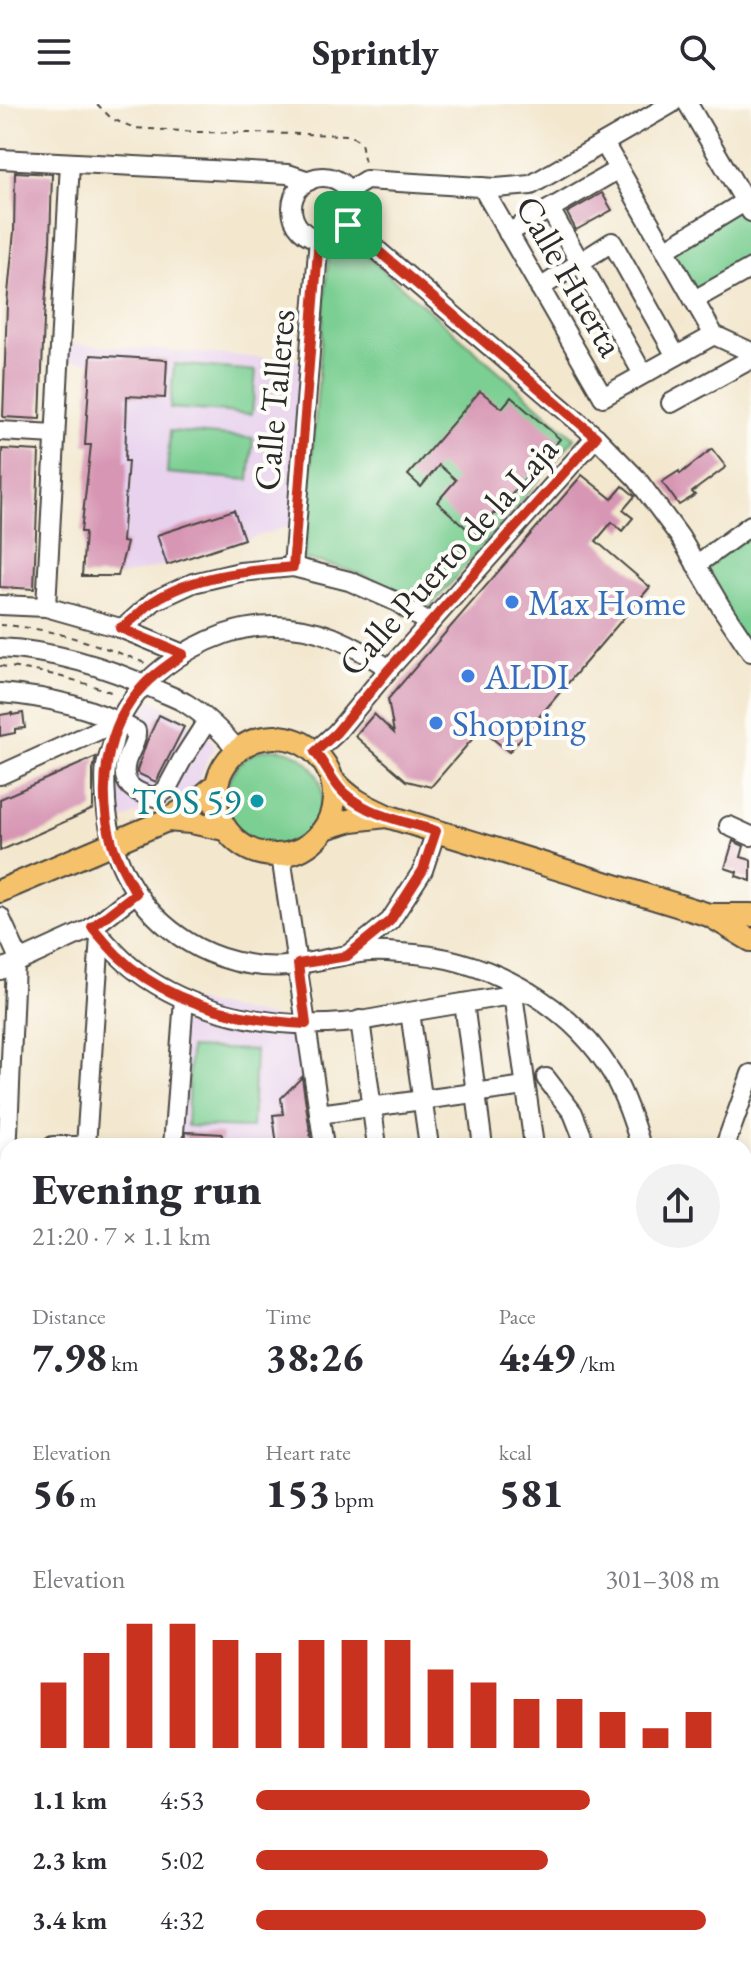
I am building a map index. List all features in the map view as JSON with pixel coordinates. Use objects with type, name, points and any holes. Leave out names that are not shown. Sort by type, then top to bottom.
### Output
[{"type":"main road","points":[[279,736],[299,741],[315,752],[326,765],[334,796],[332,813],[313,842],[281,856],[249,850],[235,841],[224,829],[215,800],[216,785],[229,757],[259,738],[279,736]]},
{"type":"main road","points":[[332,779],[358,803],[387,816],[709,915],[751,940]]},
{"type":"main road","points":[[0,891],[167,820],[216,785]]},
{"type":"main road","points":[[325,828],[352,820],[387,816]]},
{"type":"main road","points":[[167,820],[224,829]]},
{"type":"main road","points":[[709,915],[751,915]]},
{"type":"street","points":[[348,191],[366,180],[496,188],[531,185],[671,104]]},
{"type":"street","points":[[665,250],[749,204],[688,104]]},
{"type":"street","points":[[604,143],[714,335],[751,352]]},
{"type":"street","points":[[0,159],[288,174],[309,181]]},
{"type":"street","points":[[46,607],[70,163]]},
{"type":"street","points":[[508,233],[619,169]]},
{"type":"street","points":[[318,177],[331,178],[348,191],[354,208],[348,225],[336,236],[319,238],[300,229],[293,214],[293,202],[296,194],[309,181],[318,177]]},
{"type":"street","name":"Calle Huerta","points":[[482,187],[603,397],[643,374]]},
{"type":"street","points":[[550,209],[643,374],[714,335]]},
{"type":"street","points":[[348,225],[596,437],[637,479],[680,537],[751,652]]},
{"type":"street","name":"Calle Talleres","points":[[293,567],[319,238]]},
{"type":"street","points":[[540,288],[612,242],[676,356]]},
{"type":"street","points":[[694,300],[751,268]]},
{"type":"street","points":[[671,403],[751,359]]},
{"type":"street","points":[[0,431],[55,434]]},
{"type":"street","name":"Calle Puerto de la Laja","points":[[315,752],[336,733],[389,669],[596,437]]},
{"type":"street","points":[[696,565],[751,525]]},
{"type":"street","points":[[120,628],[154,601],[193,583],[240,572],[293,567],[349,581],[397,602],[429,624]]},
{"type":"street","points":[[0,605],[46,607],[120,628],[183,654]]},
{"type":"street","points":[[389,669],[347,643],[302,628],[272,626],[236,630],[205,641],[183,654],[145,684],[119,721],[106,768],[106,791],[112,842],[122,869],[156,918],[189,943],[221,958],[253,965],[285,966],[371,951],[442,957],[482,968],[558,1012],[587,1040],[611,1073],[638,1138]]},
{"type":"street","points":[[0,648],[31,650],[111,671],[145,684],[187,704],[237,750]]},
{"type":"street","points":[[0,693],[35,696],[77,705],[136,731],[137,736],[126,764],[125,781],[137,792],[155,797],[166,790],[207,721]]},
{"type":"street","points":[[0,775],[119,721]]},
{"type":"street","points":[[729,826],[751,836]]},
{"type":"street","points":[[347,956],[390,921],[423,870],[436,831]]},
{"type":"street","points":[[281,856],[323,1138]]},
{"type":"street","points":[[12,964],[96,932],[136,893]]},
{"type":"street","points":[[0,917],[12,964],[6,1138]]},
{"type":"street","points":[[96,932],[117,955],[158,986],[225,1013],[273,1022],[345,1023],[521,993]]},
{"type":"street","points":[[86,1138],[96,932]]},
{"type":"street","points":[[521,993],[525,1086],[533,1138]]},
{"type":"street","points":[[174,1138],[184,999]]},
{"type":"street","points":[[464,1003],[482,1138]]},
{"type":"street","points":[[410,1012],[428,1138]]},
{"type":"street","points":[[360,1020],[376,1138]]},
{"type":"street","points":[[728,1138],[751,1074]]},
{"type":"street","points":[[546,1078],[573,1113],[583,1138]]},
{"type":"street","points":[[319,1114],[525,1086]]},
{"type":"path","points":[[97,104],[112,119],[135,128],[350,135],[361,142],[365,168]]},
{"type":"path","points":[[0,625],[74,639],[119,652],[163,670]]},
{"type":"path","points":[[0,666],[47,672],[132,700]]},
{"type":"shaded area","points":[[60,343],[310,361],[296,524],[167,565],[121,576],[82,576],[85,532],[81,532],[91,446],[85,445],[91,362],[59,359]]},
{"type":"shaded area","points":[[151,699],[212,740],[215,747],[190,792],[118,821],[119,769],[135,723]]},
{"type":"shaded area","points":[[184,999],[306,1024],[323,1138],[174,1138]]},
{"type":"green space","points":[[745,202],[751,212],[751,268],[694,300],[665,250]]},
{"type":"green space","points":[[347,241],[575,438],[427,611],[368,578],[304,559],[329,249]]},
{"type":"green space","points":[[174,364],[256,371],[252,414],[170,408]]},
{"type":"green space","points":[[170,431],[253,438],[249,480],[167,473]]},
{"type":"green space","points":[[751,525],[751,652],[696,565]]},
{"type":"green space","points":[[274,749],[292,753],[308,763],[318,779],[322,797],[318,815],[308,831],[292,841],[274,845],[256,841],[240,831],[230,815],[226,797],[230,779],[240,763],[256,753]]},
{"type":"green space","points":[[190,1048],[255,1050],[252,1128],[187,1126]]},
{"type":"building","points":[[15,172],[52,174],[40,419],[3,417]]},
{"type":"building","points":[[602,193],[612,210],[576,230],[567,213]]},
{"type":"building","points":[[91,355],[167,360],[165,398],[127,396],[125,461],[128,461],[122,542],[127,543],[118,576],[82,576],[85,532],[81,532],[91,445],[85,445]]},
{"type":"building","points":[[480,391],[502,408],[511,397],[560,439],[474,535],[437,502],[456,480],[439,465],[421,487],[408,475]]},
{"type":"building","points":[[2,449],[39,451],[34,589],[0,587]]},
{"type":"building","points":[[712,449],[726,467],[679,505],[662,482],[679,471],[680,474]]},
{"type":"building","points":[[582,475],[612,499],[623,486],[635,496],[623,510],[633,518],[622,531],[612,522],[596,541],[650,587],[509,752],[481,729],[431,787],[407,781],[355,736],[374,714],[394,733],[388,699]]},
{"type":"building","points":[[234,510],[244,539],[167,565],[157,535]]},
{"type":"building","points":[[23,713],[25,728],[0,736],[0,715]]},
{"type":"building","points":[[159,715],[184,727],[156,782],[137,773],[137,770]]},
{"type":"building","points":[[96,757],[93,809],[0,851],[0,799]]},
{"type":"building","points":[[733,841],[744,846],[741,857],[751,860],[751,881],[725,868]]},
{"type":"building","points":[[302,1077],[311,1138],[276,1138],[273,1115],[283,1114],[281,1098]]},
{"type":"building","points":[[186,1132],[222,1134],[222,1138],[186,1138]]},
{"type":"place","name":"Max Home","points":[[512,602]]},
{"type":"place","name":"ALDI","points":[[468,676]]},
{"type":"place","name":"Shopping","points":[[436,723]]},
{"type":"place","name":"TOS 59","points":[[257,801]]},
{"type":"route","points":[[348,225],[596,437],[389,669],[336,733],[315,752],[332,779],[358,803],[387,816],[436,831],[423,870],[390,921],[347,956],[298,964],[306,1024],[273,1022],[206,1008],[175,995],[135,970],[92,927],[136,893],[122,869],[112,842],[107,814],[106,768],[119,721],[132,700],[145,684],[183,654],[120,628],[154,601],[193,583],[240,572],[293,567],[319,238],[336,236],[348,225]]}]
